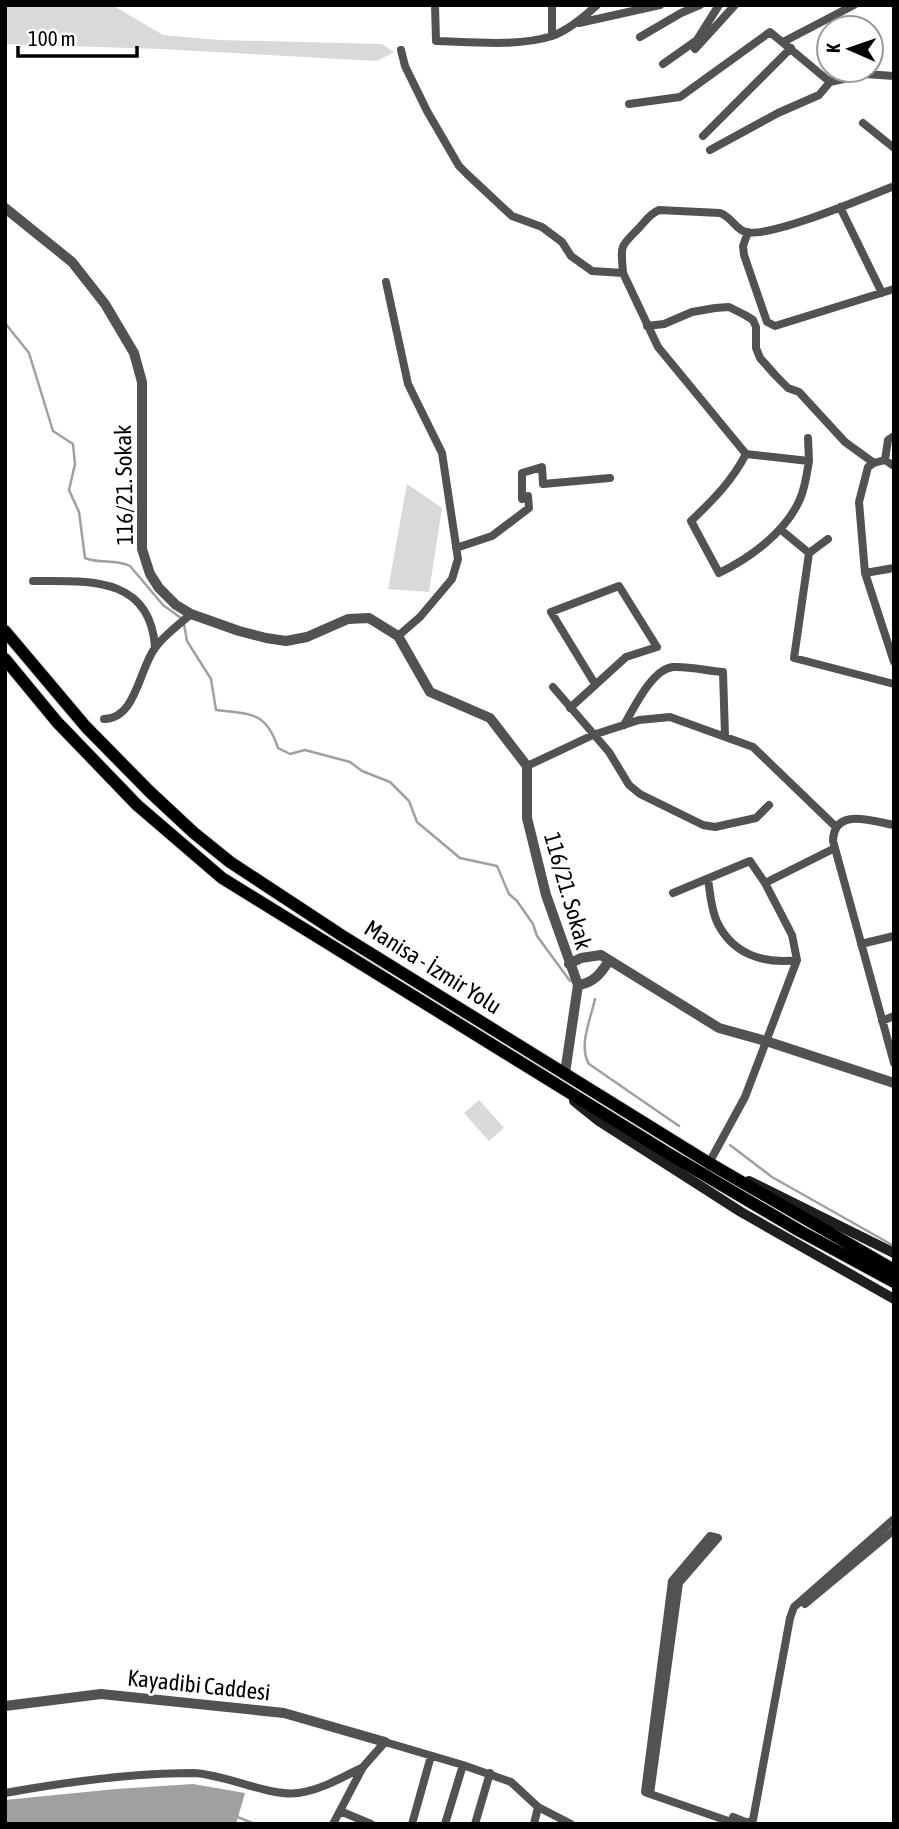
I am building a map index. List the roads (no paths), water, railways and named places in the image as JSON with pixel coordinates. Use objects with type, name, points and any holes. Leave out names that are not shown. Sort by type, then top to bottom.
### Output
[{"type":"highway","name":"Manisa - İzmir Yolu","points":[[5,631],[86,727],[150,792],[230,862],[341,935],[712,1164],[894,1270]]},
{"type":"highway","name":"Manisa - İzmir Yolu","points":[[5,659],[57,722],[137,806],[222,878],[555,1086],[722,1186],[894,1282]]},
{"type":"main road","points":[[555,1086],[600,1121],[741,1212],[894,1299]]},
{"type":"main road","points":[[712,1164],[768,1189],[894,1253]]},
{"type":"street","points":[[435,5],[436,41],[502,44],[551,36],[573,24],[597,5]]},
{"type":"street","points":[[551,36],[552,5]]},
{"type":"street","points":[[573,24],[660,5]]},
{"type":"street","points":[[640,37],[681,13],[701,5]]},
{"type":"street","points":[[663,64],[697,40],[719,5]]},
{"type":"street","points":[[695,49],[735,5]]},
{"type":"street","points":[[703,136],[787,45],[854,5]]},
{"type":"street","points":[[629,104],[680,97],[770,32],[815,69]]},
{"type":"street","points":[[401,50],[405,66],[427,111],[459,166],[512,216],[548,231],[562,242],[572,256],[592,271],[623,273]]},
{"type":"street","points":[[710,150],[778,113],[819,95],[828,84]]},
{"type":"street","points":[[863,123],[894,148]]},
{"type":"street","points":[[809,461],[746,454],[658,347],[623,273],[622,246],[626,238],[653,212],[659,210],[720,213],[728,216],[738,228],[748,232],[774,229],[894,186]]},
{"type":"street","points":[[840,207],[882,293]]},
{"type":"street","name":"116/21. Sokak","points":[[5,208],[72,262],[105,304],[134,353],[142,382],[142,549],[150,574],[159,588],[176,605],[191,614],[239,631],[276,640],[307,637],[348,619],[369,618],[398,636]]},
{"type":"street","points":[[748,232],[744,242],[744,255],[767,323],[771,325],[894,289]]},
{"type":"street","points":[[386,282],[408,384],[442,453],[458,559],[452,579],[420,617],[398,636],[429,692],[490,718],[527,766],[593,736],[639,720],[670,718],[725,736],[753,747],[836,827]]},
{"type":"street","points":[[647,326],[664,324],[692,312],[715,308],[729,307],[745,315],[753,320],[757,327],[756,348],[760,358],[789,388],[799,392],[845,442],[874,463]]},
{"type":"street","points":[[885,460],[888,440],[894,436]]},
{"type":"street","points":[[746,454],[718,495],[691,521],[719,573],[741,562],[780,529],[800,499],[809,461],[808,438]]},
{"type":"street","points":[[894,466],[885,460],[868,467],[859,502],[866,573],[894,662]]},
{"type":"street","points":[[456,548],[492,536],[529,508],[528,496],[522,499],[522,473],[542,467],[543,484],[610,478]]},
{"type":"street","points":[[780,529],[809,553]]},
{"type":"street","points":[[828,539],[809,553],[794,658],[894,684]]},
{"type":"street","points":[[866,573],[894,568]]},
{"type":"street","points":[[33,581],[104,585],[124,592],[145,608],[154,626],[155,647]]},
{"type":"street","points":[[570,708],[626,657],[657,647],[619,586],[551,612],[595,684]]},
{"type":"street","points":[[104,719],[114,719],[129,707],[155,647],[191,614]]},
{"type":"street","points":[[624,725],[652,680],[662,670],[672,667],[723,672],[725,736]]},
{"type":"street","points":[[553,687],[609,752],[629,785],[640,794],[703,825],[715,827],[756,818],[769,805]]},
{"type":"street","name":"116/21. Sokak","points":[[527,766],[527,818],[546,895],[578,985],[565,1073]]},
{"type":"street","points":[[894,825],[850,818],[843,820],[836,827],[834,849],[894,1063]]},
{"type":"street","points":[[765,883],[834,849]]},
{"type":"street","points":[[673,893],[750,861],[765,883],[792,935],[797,960],[746,1097],[712,1164]]},
{"type":"street","points":[[708,878],[716,921],[738,948],[764,961],[797,960]]},
{"type":"street","points":[[861,944],[894,936]]},
{"type":"street","points":[[569,964],[581,958],[601,955],[719,1028],[894,1083]]},
{"type":"street","points":[[578,985],[589,983],[598,977],[609,961]]},
{"type":"street","points":[[882,1021],[894,1016]]},
{"type":"street","points":[[650,1792],[679,1583],[718,1538],[710,1536],[672,1581],[645,1793],[650,1792],[748,1823],[753,1820],[794,1607],[894,1519]]},
{"type":"street","points":[[755,1824],[795,1613],[894,1530]]},
{"type":"street","name":"Kayadibi Caddesi","points":[[5,1706],[101,1694],[284,1713],[385,1742]]},
{"type":"street","points":[[333,1824],[363,1767],[385,1742],[490,1773],[511,1782],[538,1807],[571,1824]]},
{"type":"street","points":[[412,1824],[431,1756]]},
{"type":"street","points":[[444,1824],[463,1765]]},
{"type":"street","points":[[5,1793],[142,1776],[196,1773],[274,1791],[296,1793],[318,1788],[363,1767]]},
{"type":"street","points":[[475,1824],[490,1773]]},
{"type":"street","points":[[650,1792],[737,1824]]},
{"type":"street","points":[[534,1824],[538,1807]]},
{"type":"street","points":[[340,1811],[371,1824]]},
{"type":"waterway","points":[[5,323],[29,353],[53,431],[73,444],[75,464],[69,490],[79,512],[85,558],[130,566],[163,605],[181,618]]},
{"type":"waterway","points":[[184,624],[187,641],[211,679],[216,710],[247,714],[262,721],[268,727],[278,748],[290,754],[305,750],[350,762],[362,771],[390,782],[409,801],[417,822],[460,858],[497,866],[509,894],[517,901],[533,924],[537,936],[570,981]]},
{"type":"waterway","points":[[595,999],[585,1041],[589,1064],[679,1126]]},
{"type":"waterway","points":[[730,1145],[772,1177],[894,1246]]},
{"type":"waterway","points":[[235,1816],[255,1824]]}]
